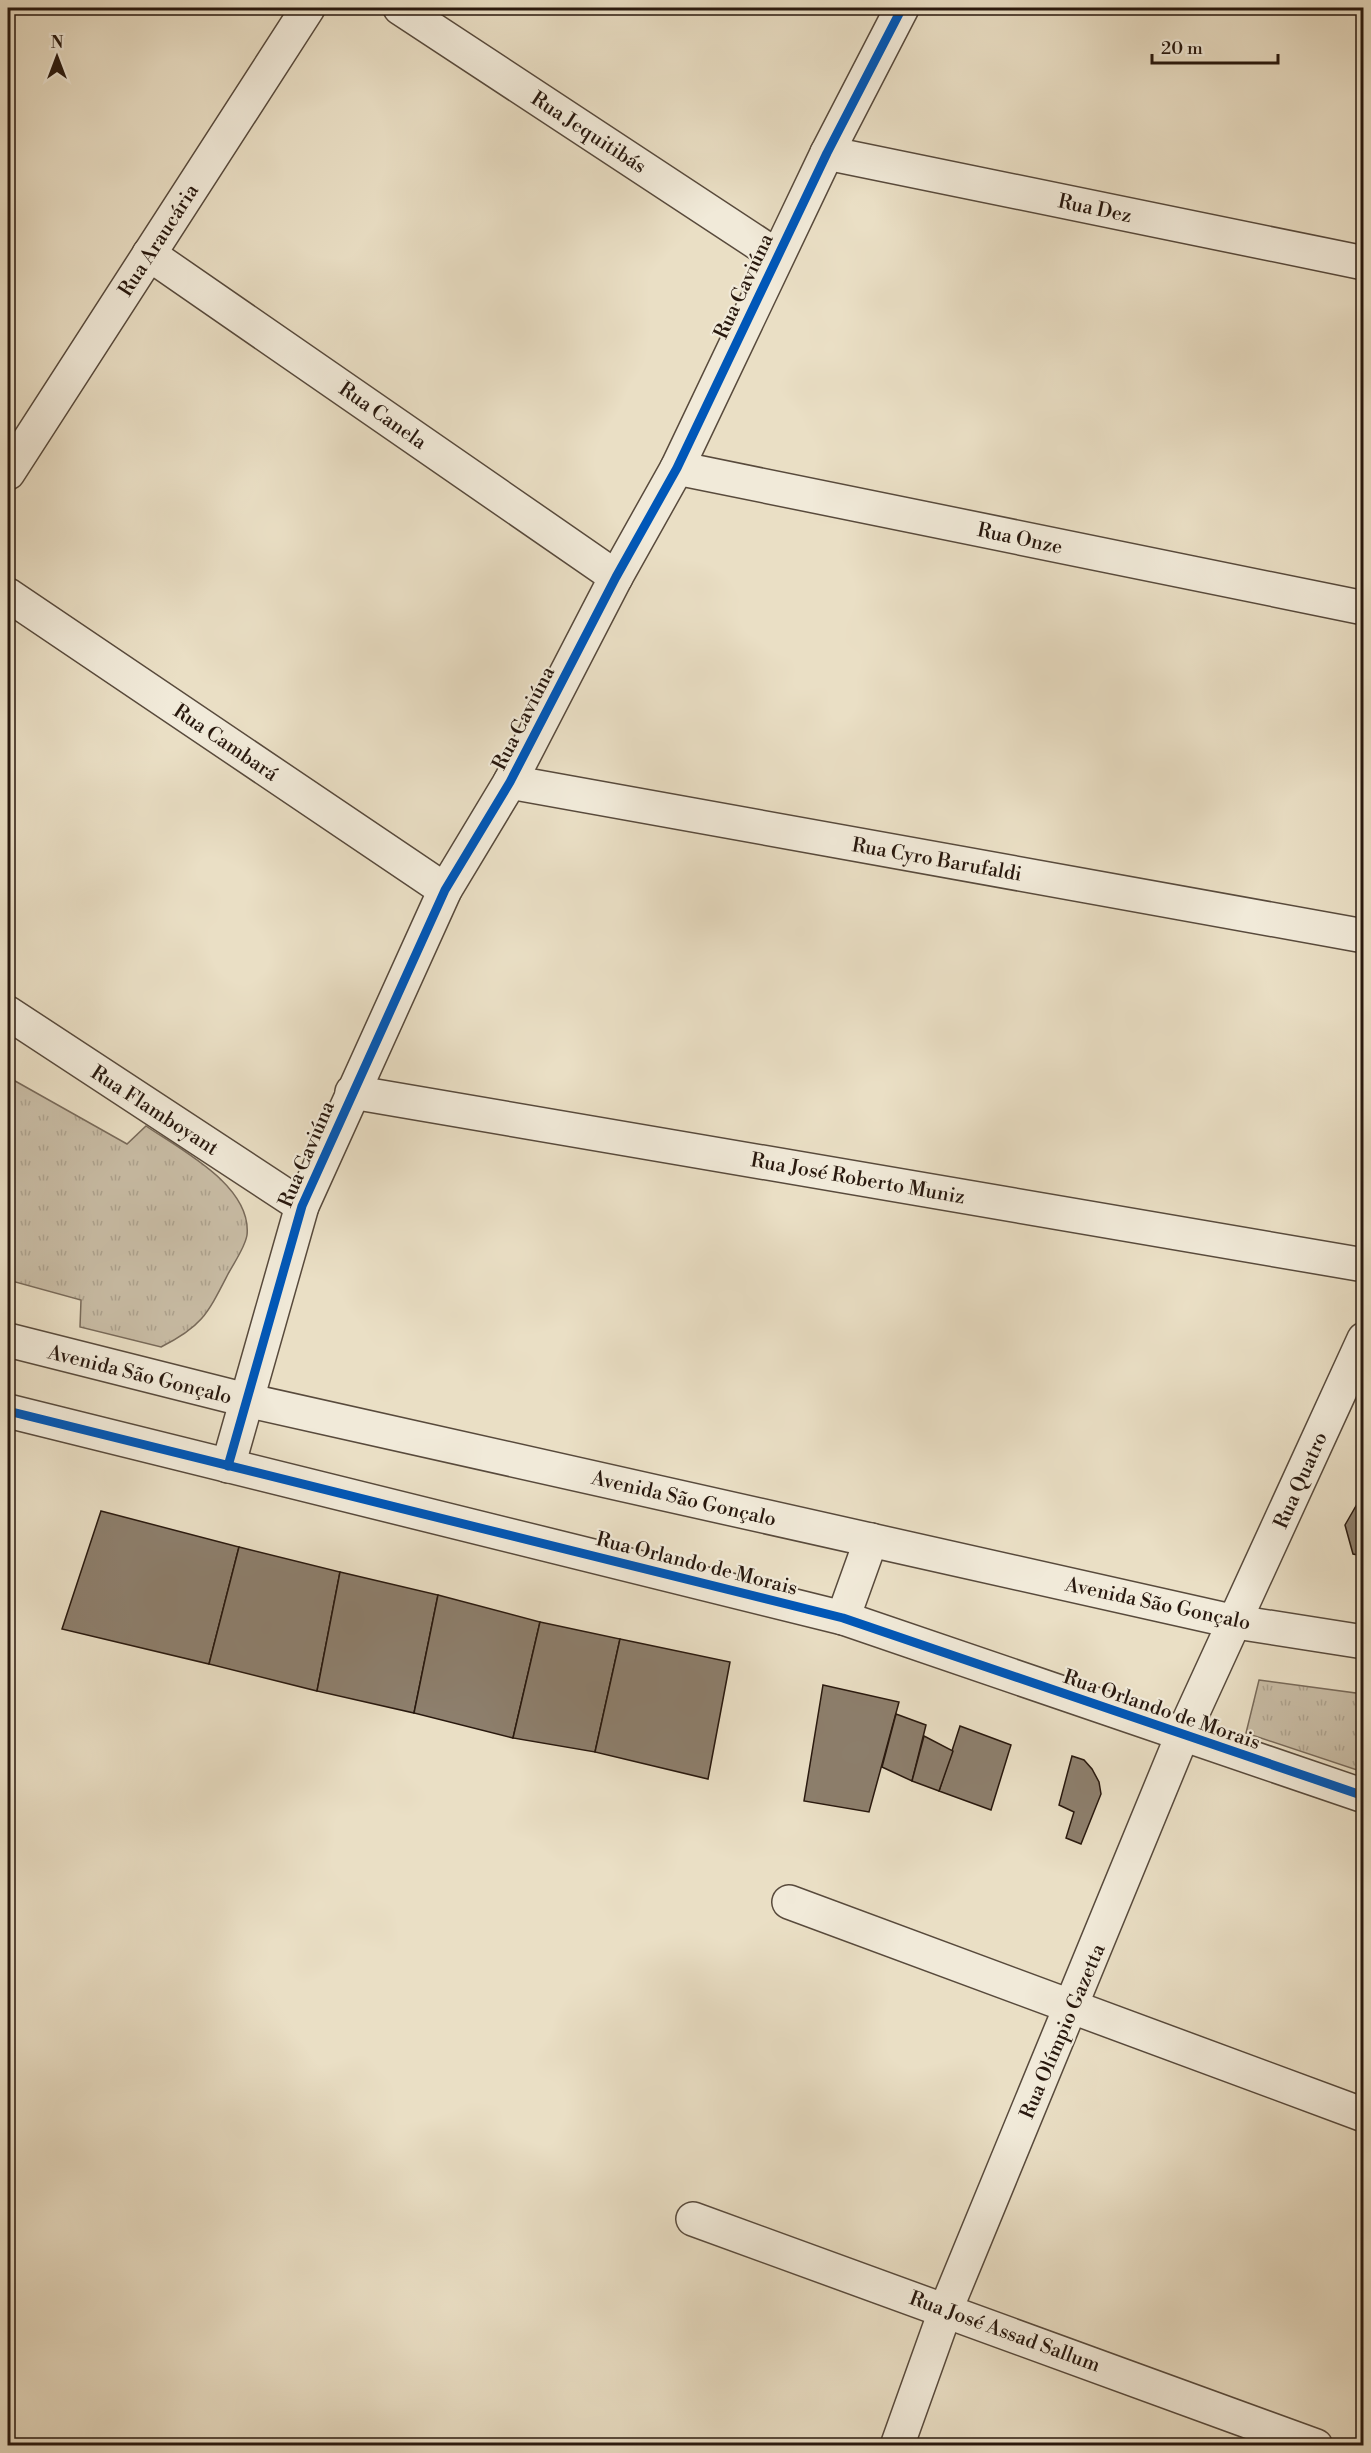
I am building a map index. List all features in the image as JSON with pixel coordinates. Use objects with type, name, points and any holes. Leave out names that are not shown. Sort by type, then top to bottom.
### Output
[{"type":"street","name":"Rua Araucária","points":[[8,473],[308,8]]},
{"type":"street","name":"Rua Jequitibás","points":[[400,8],[777,256]]},
{"type":"street","name":"Rua Caviúna","points":[[228,1466],[302,1206],[445,890],[510,782],[616,577],[677,468],[827,153],[902,8]]},
{"type":"street","name":"Rua Dez","points":[[827,153],[1364,263]]},
{"type":"street","name":"Rua Canela","points":[[149,254],[616,577]]},
{"type":"street","name":"Rua Onze","points":[[677,468],[1364,608]]},
{"type":"street","name":"Rua Cambará","points":[[8,595],[445,890]]},
{"type":"street","name":"Rua Cyro Barufaldi","points":[[510,782],[1364,936]]},
{"type":"street","name":"Rua Flamboyant","points":[[8,1013],[302,1206]]},
{"type":"street","name":"Rua José Roberto Muniz","points":[[352,1092],[1364,1265]]},
{"type":"street","name":"Rua Quatro","points":[[1236,1622],[1364,1339]]},
{"type":"street","name":"Avenida São Gonçalo","points":[[8,1340],[246,1400],[1236,1622],[1364,1642]]},
{"type":"street","name":"Rua Orlando de Morais","points":[[8,1411],[843,1618],[1364,1797]]},
{"type":"street","points":[[843,1618],[871,1540]]},
{"type":"street","name":"Rua Olímpio Gazetta","points":[[897,2445],[946,2309],[1182,1736],[1236,1622]]},
{"type":"street","points":[[789,1902],[1073,2005],[1364,2115]]},
{"type":"street","name":"Rua José Assad Sallum","points":[[693,2219],[1316,2445]]},
{"type":"green space","points":[[8,1077],[127,1144],[146,1126],[212,1171],[238,1201],[246,1217],[247,1235],[244,1245],[202,1319],[185,1333],[161,1347],[80,1327],[81,1300],[8,1280]]},
{"type":"green space","points":[[1259,1680],[1363,1694],[1363,1772],[1246,1733]]},
{"type":"building","points":[[1364,1492],[1364,1556],[1353,1554],[1345,1525]]},
{"type":"building","points":[[101,1511],[239,1547],[209,1664],[62,1629]]},
{"type":"building","points":[[239,1547],[340,1572],[317,1691],[209,1664]]},
{"type":"building","points":[[340,1572],[438,1595],[414,1713],[317,1691]]},
{"type":"building","points":[[438,1595],[540,1622],[513,1738],[414,1713]]},
{"type":"building","points":[[540,1622],[620,1639],[595,1752],[513,1738]]},
{"type":"building","points":[[620,1639],[730,1662],[708,1779],[595,1752]]},
{"type":"building","points":[[823,1685],[899,1702],[869,1812],[804,1801]]},
{"type":"building","points":[[896,1714],[926,1725],[912,1781],[882,1767]]},
{"type":"building","points":[[960,1726],[1011,1745],[991,1810],[939,1791]]},
{"type":"building","points":[[924,1736],[953,1751],[939,1791],[912,1781]]},
{"type":"building","points":[[1072,1756],[1084,1760],[1092,1769],[1099,1782],[1101,1794],[1081,1844],[1066,1838],[1074,1812],[1059,1805]]},
{"type":"cycle path","points":[[228,1466],[302,1206],[445,890],[510,782],[616,577],[677,468],[827,153],[902,8]]},
{"type":"cycle path","points":[[8,1411],[843,1618],[1364,1796]]}]
